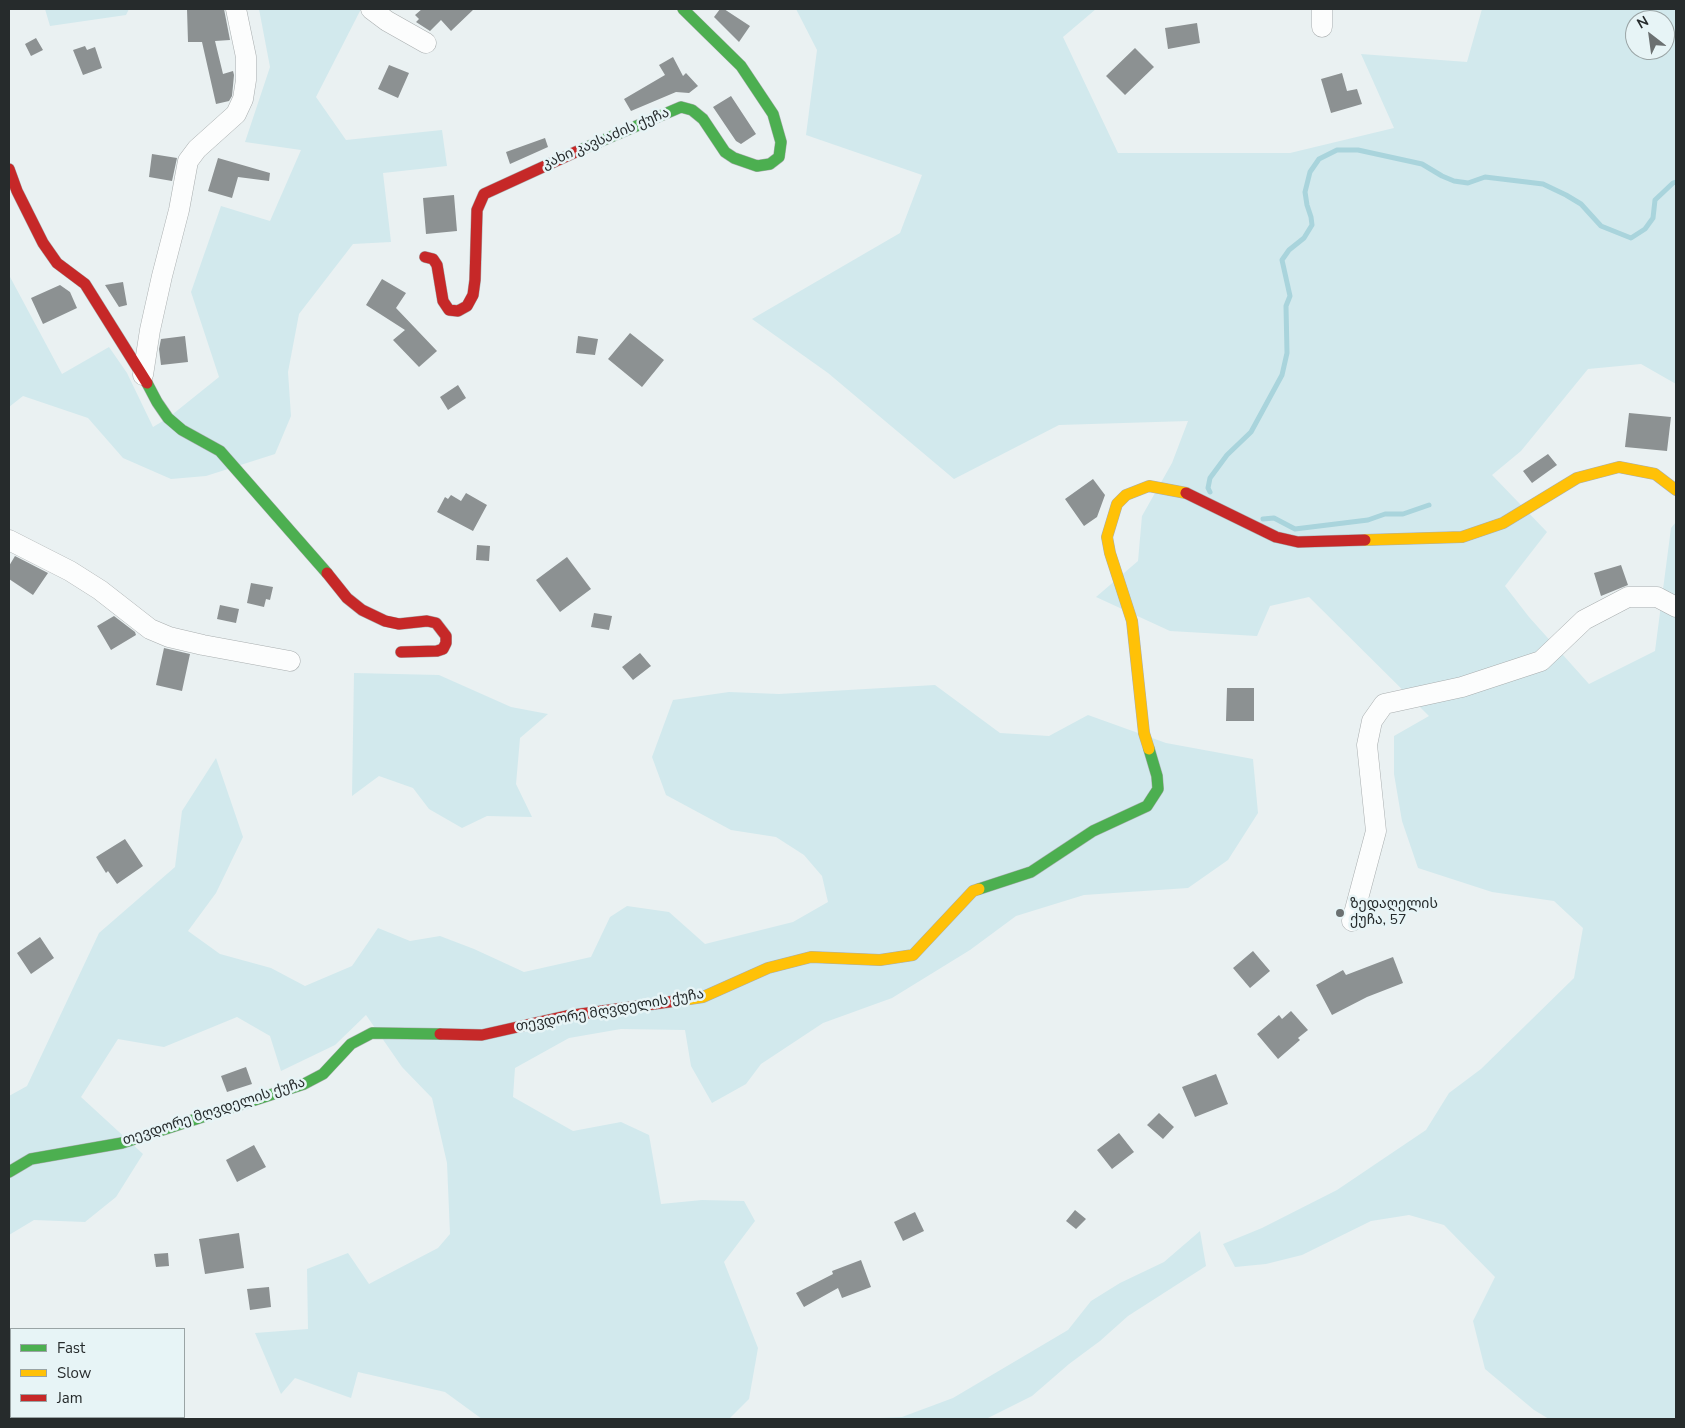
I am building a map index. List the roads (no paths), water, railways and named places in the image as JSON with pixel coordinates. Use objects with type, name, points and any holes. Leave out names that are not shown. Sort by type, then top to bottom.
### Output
[{"type":"street","points":[[144,375],[150,330],[179,210],[188,162],[197,149],[236,114],[242,99],[246,80],[246,57],[236,9]]},
{"type":"street","points":[[371,9],[387,22],[426,43]]},
{"type":"street","name":"კახი კავსაძის ქუჩა","points":[[425,257],[433,259],[437,265],[443,301],[449,310],[458,311],[467,306],[473,295],[475,280],[477,210],[484,194],[681,107],[692,110],[703,119],[725,152],[734,158],[757,166],[770,164],[779,157],[781,142],[773,114],[741,66],[683,9]]},
{"type":"street","points":[[9,168],[17,191],[44,243],[57,263],[85,284],[93,295],[144,375],[157,402],[168,418],[182,430],[220,451],[318,561],[347,598],[362,610],[386,621],[399,624],[427,621],[436,624],[446,636],[446,643],[443,649],[437,652],[401,652]]},
{"type":"street","name":"თევდორე მღვდელის ქუჩა","points":[[9,1172],[31,1159],[122,1143],[304,1084],[323,1074],[351,1044],[372,1033],[482,1035],[566,1016],[703,997],[768,968],[810,956],[880,960],[912,955],[973,892],[1031,872],[1093,831],[1147,806],[1158,789],[1157,776],[1144,733],[1132,621],[1110,553],[1107,537],[1117,504],[1126,495],[1149,486],[1186,493],[1276,537],[1298,542],[1462,537],[1503,523],[1577,478],[1619,466],[1654,474],[1676,490]]},
{"type":"street","points":[[9,540],[70,571],[100,590],[150,628],[169,637],[290,661]]},
{"type":"street","points":[[1352,921],[1376,831],[1367,745],[1372,720],[1384,704],[1462,687],[1541,661],[1584,620],[1628,597],[1657,597],[1676,607]]},
{"type":"waterway","points":[[1210,492],[1208,488],[1210,478],[1227,455],[1251,432],[1282,375],[1287,353],[1286,306],[1290,296],[1282,260],[1289,250],[1304,238],[1312,225],[1305,192],[1310,172],[1319,159],[1337,150],[1358,150],[1422,164],[1454,181],[1468,183],[1485,177],[1543,184],[1581,204],[1601,226],[1631,238],[1645,229],[1653,218],[1655,200],[1676,182]]},
{"type":"waterway","points":[[1263,519],[1274,518],[1295,529],[1368,520],[1385,514],[1403,514],[1429,505]]},
{"type":"place","name":"ზედაღელის ქუჩა, 57","points":[[1340,913]]}]
